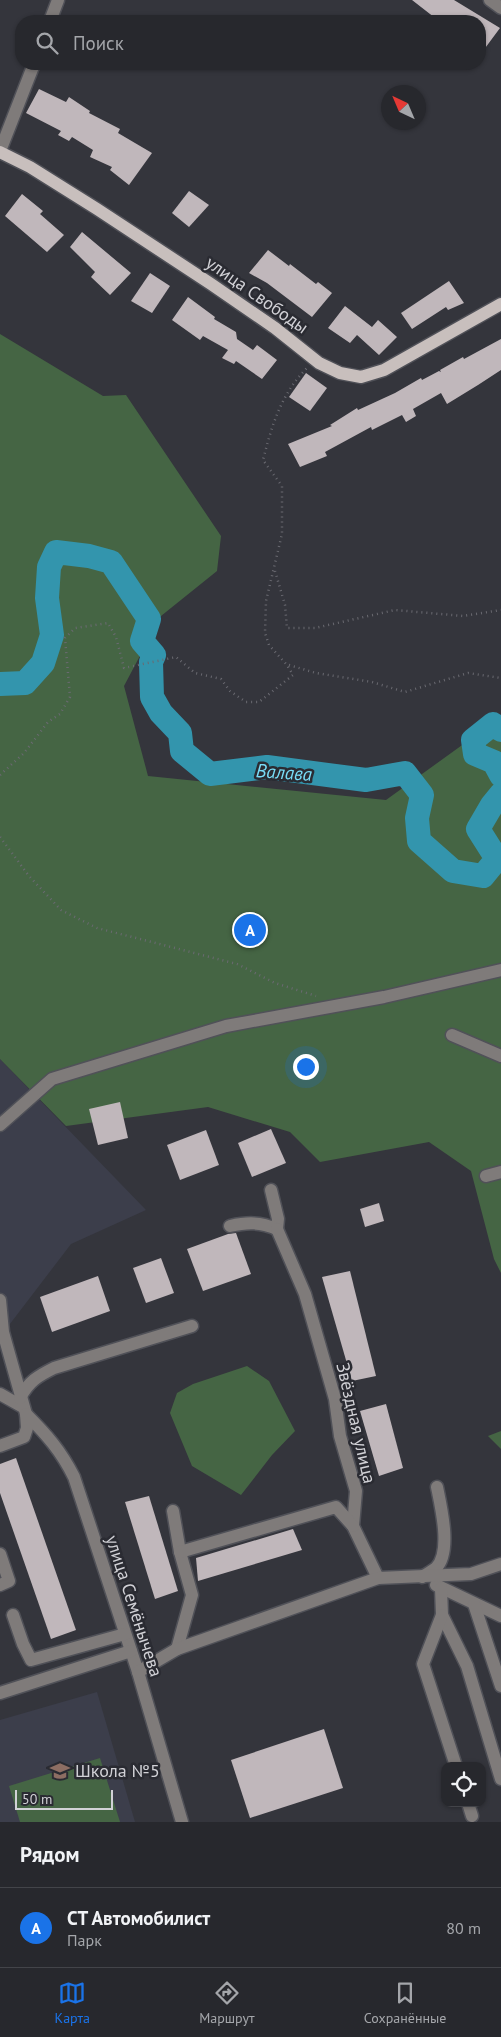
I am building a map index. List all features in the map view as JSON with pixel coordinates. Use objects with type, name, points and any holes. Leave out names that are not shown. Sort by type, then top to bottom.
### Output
[{"type":"main road","name":"улица Свободы","points":[[0,152],[61,186],[203,278],[275,328],[315,360],[340,373],[361,377],[384,370],[501,304]]},
{"type":"street","points":[[52,15],[58,0]]},
{"type":"street","points":[[490,0],[501,8]]},
{"type":"street","points":[[0,152],[32,70]]},
{"type":"street","points":[[0,1125],[52,1080],[226,1026],[384,997],[501,970]]},
{"type":"street","points":[[452,1035],[501,1056]]},
{"type":"street","points":[[486,1176],[501,1172]]},
{"type":"street","name":"Звёздная улица","points":[[271,1190],[278,1219],[277,1229],[305,1294],[334,1399],[340,1436],[356,1491],[353,1526]]},
{"type":"street","points":[[230,1226],[248,1222],[263,1223],[277,1229]]},
{"type":"street","points":[[0,1300],[3,1332],[27,1428],[24,1437],[0,1446]]},
{"type":"street","points":[[23,1406],[26,1385],[54,1368],[192,1326]]},
{"type":"street","name":"улица Семёнычева","points":[[0,1394],[23,1406],[53,1441],[74,1477],[138,1672],[182,1822]]},
{"type":"street","points":[[422,1577],[437,1567],[443,1554],[444,1528],[437,1487]]},
{"type":"street","points":[[180,1552],[336,1507],[353,1526],[378,1578]]},
{"type":"street","points":[[172,1511],[180,1552],[192,1595],[176,1649]]},
{"type":"street","points":[[0,1554],[9,1581],[0,1585]]},
{"type":"street","points":[[138,1672],[176,1649],[378,1578],[472,1574],[501,1564]]},
{"type":"street","points":[[422,1577],[501,1616]]},
{"type":"street","points":[[442,1588],[442,1615],[423,1664],[455,1762]]},
{"type":"street","points":[[474,1604],[501,1686]]},
{"type":"street","points":[[13,1615],[23,1644],[32,1660],[125,1634]]},
{"type":"street","points":[[442,1615],[467,1666],[501,1779]]},
{"type":"street","points":[[0,1693],[131,1651]]},
{"type":"street","points":[[469,1807],[472,1816]]},
{"type":"path","points":[[0,775],[24,753],[48,722],[60,714],[70,697],[64,638],[74,628],[108,623],[116,637],[124,668],[176,656],[195,673],[221,679],[230,692],[246,702],[260,702],[287,682],[293,675],[288,665],[269,645],[265,634],[266,601],[282,534],[282,486],[263,460],[270,430],[286,393],[315,360]]},
{"type":"path","points":[[274,568],[285,605],[287,628],[315,628],[395,610],[463,616],[501,610]]},
{"type":"path","points":[[288,665],[372,682],[405,692],[468,674],[501,678]]},
{"type":"path","points":[[0,837],[29,876],[61,910],[97,928],[237,964],[274,984],[321,998]]},
{"type":"shaded area","points":[[0,1059],[146,1210],[71,1244],[0,1337]]},
{"type":"shaded area","name":"Школа №5","points":[[97,1692],[135,1822],[0,1822],[0,1720]]},
{"type":"green space","points":[[0,334],[103,396],[126,395],[221,536],[217,571],[161,616],[124,686],[148,776],[386,800],[501,717],[501,1273],[494,1259],[471,1171],[429,1142],[320,1162],[290,1132],[208,1107],[66,1126],[0,1059]]},
{"type":"green space","points":[[247,1366],[269,1381],[295,1431],[272,1455],[241,1495],[192,1466],[170,1413],[177,1393],[193,1384]]},
{"type":"green space","points":[[501,1431],[501,1449],[488,1436]]},
{"type":"green space","points":[[100,1758],[120,1822],[20,1822],[9,1786]]},
{"type":"building","points":[[412,0],[454,0],[479,15],[431,15]]},
{"type":"building","points":[[486,19],[500,28],[486,47]]},
{"type":"building","points":[[39,89],[66,102],[69,97],[90,111],[89,113],[120,129],[118,133],[152,153],[129,185],[110,170],[112,167],[90,157],[93,150],[72,137],[69,141],[58,135],[61,131],[26,113]]},
{"type":"building","points":[[189,191],[209,205],[189,227],[172,213]]},
{"type":"building","points":[[22,194],[43,211],[40,214],[64,235],[47,252],[5,216]]},
{"type":"building","points":[[82,232],[131,273],[110,295],[91,277],[95,272],[70,247]]},
{"type":"building","points":[[268,250],[289,266],[290,264],[316,284],[318,282],[332,293],[312,317],[267,283],[249,273]]},
{"type":"building","points":[[150,273],[170,286],[152,313],[131,301]]},
{"type":"building","points":[[449,281],[464,303],[448,310],[446,307],[412,329],[401,313]]},
{"type":"building","points":[[188,297],[215,317],[214,319],[236,332],[237,339],[253,350],[257,345],[277,360],[262,379],[236,361],[234,364],[222,358],[228,350],[203,336],[200,340],[172,320]]},
{"type":"building","points":[[345,306],[372,327],[378,320],[397,337],[379,355],[357,335],[350,343],[328,328]]},
{"type":"building","points":[[501,339],[501,370],[478,385],[447,404],[441,393],[413,409],[416,416],[406,422],[402,415],[372,430],[371,427],[325,452],[327,456],[300,467],[288,444],[332,426],[330,425],[357,408],[358,410],[395,393],[421,378],[422,380],[439,371],[441,372],[440,370],[463,357],[464,359]]},
{"type":"building","points":[[306,373],[327,388],[310,411],[289,397]]},
{"type":"building","points":[[120,1102],[128,1138],[98,1145],[89,1109]]},
{"type":"building","points":[[271,1129],[286,1163],[252,1177],[238,1143]]},
{"type":"building","points":[[206,1130],[219,1165],[180,1180],[167,1145]]},
{"type":"building","points":[[379,1203],[384,1221],[365,1227],[360,1209]]},
{"type":"building","points":[[236,1233],[251,1274],[203,1291],[187,1249],[228,1234]]},
{"type":"building","points":[[161,1258],[174,1293],[146,1303],[133,1268]]},
{"type":"building","points":[[350,1271],[376,1376],[352,1381],[322,1277]]},
{"type":"building","points":[[98,1276],[110,1311],[52,1332],[40,1297]]},
{"type":"building","points":[[386,1404],[403,1468],[379,1476],[360,1411]]},
{"type":"building","points":[[16,1458],[76,1630],[51,1639],[0,1493],[0,1464]]},
{"type":"building","points":[[149,1496],[178,1591],[155,1599],[125,1502]]},
{"type":"building","points":[[293,1529],[302,1550],[198,1581],[196,1558]]},
{"type":"building","points":[[324,1729],[343,1788],[250,1818],[231,1760]]},
{"type":"waterway","name":"Валава","points":[[0,684],[25,683],[43,663],[52,635],[47,598],[49,567],[56,552],[89,556],[111,562],[149,619],[142,641],[154,655],[151,662],[152,697],[161,713],[180,733],[182,751],[210,774],[267,767],[366,780],[405,773],[422,795],[417,818],[419,841],[453,871],[483,876],[497,859],[478,829],[501,794]]},
{"type":"waterway","name":"Валава","points":[[501,730],[493,724],[473,740],[475,754],[494,762],[501,775]]},
{"type":"place","name":"СТ Автомобилист","points":[[250,930]]},
{"type":"place","name":"Школа №5","points":[[60,1771]]}]
